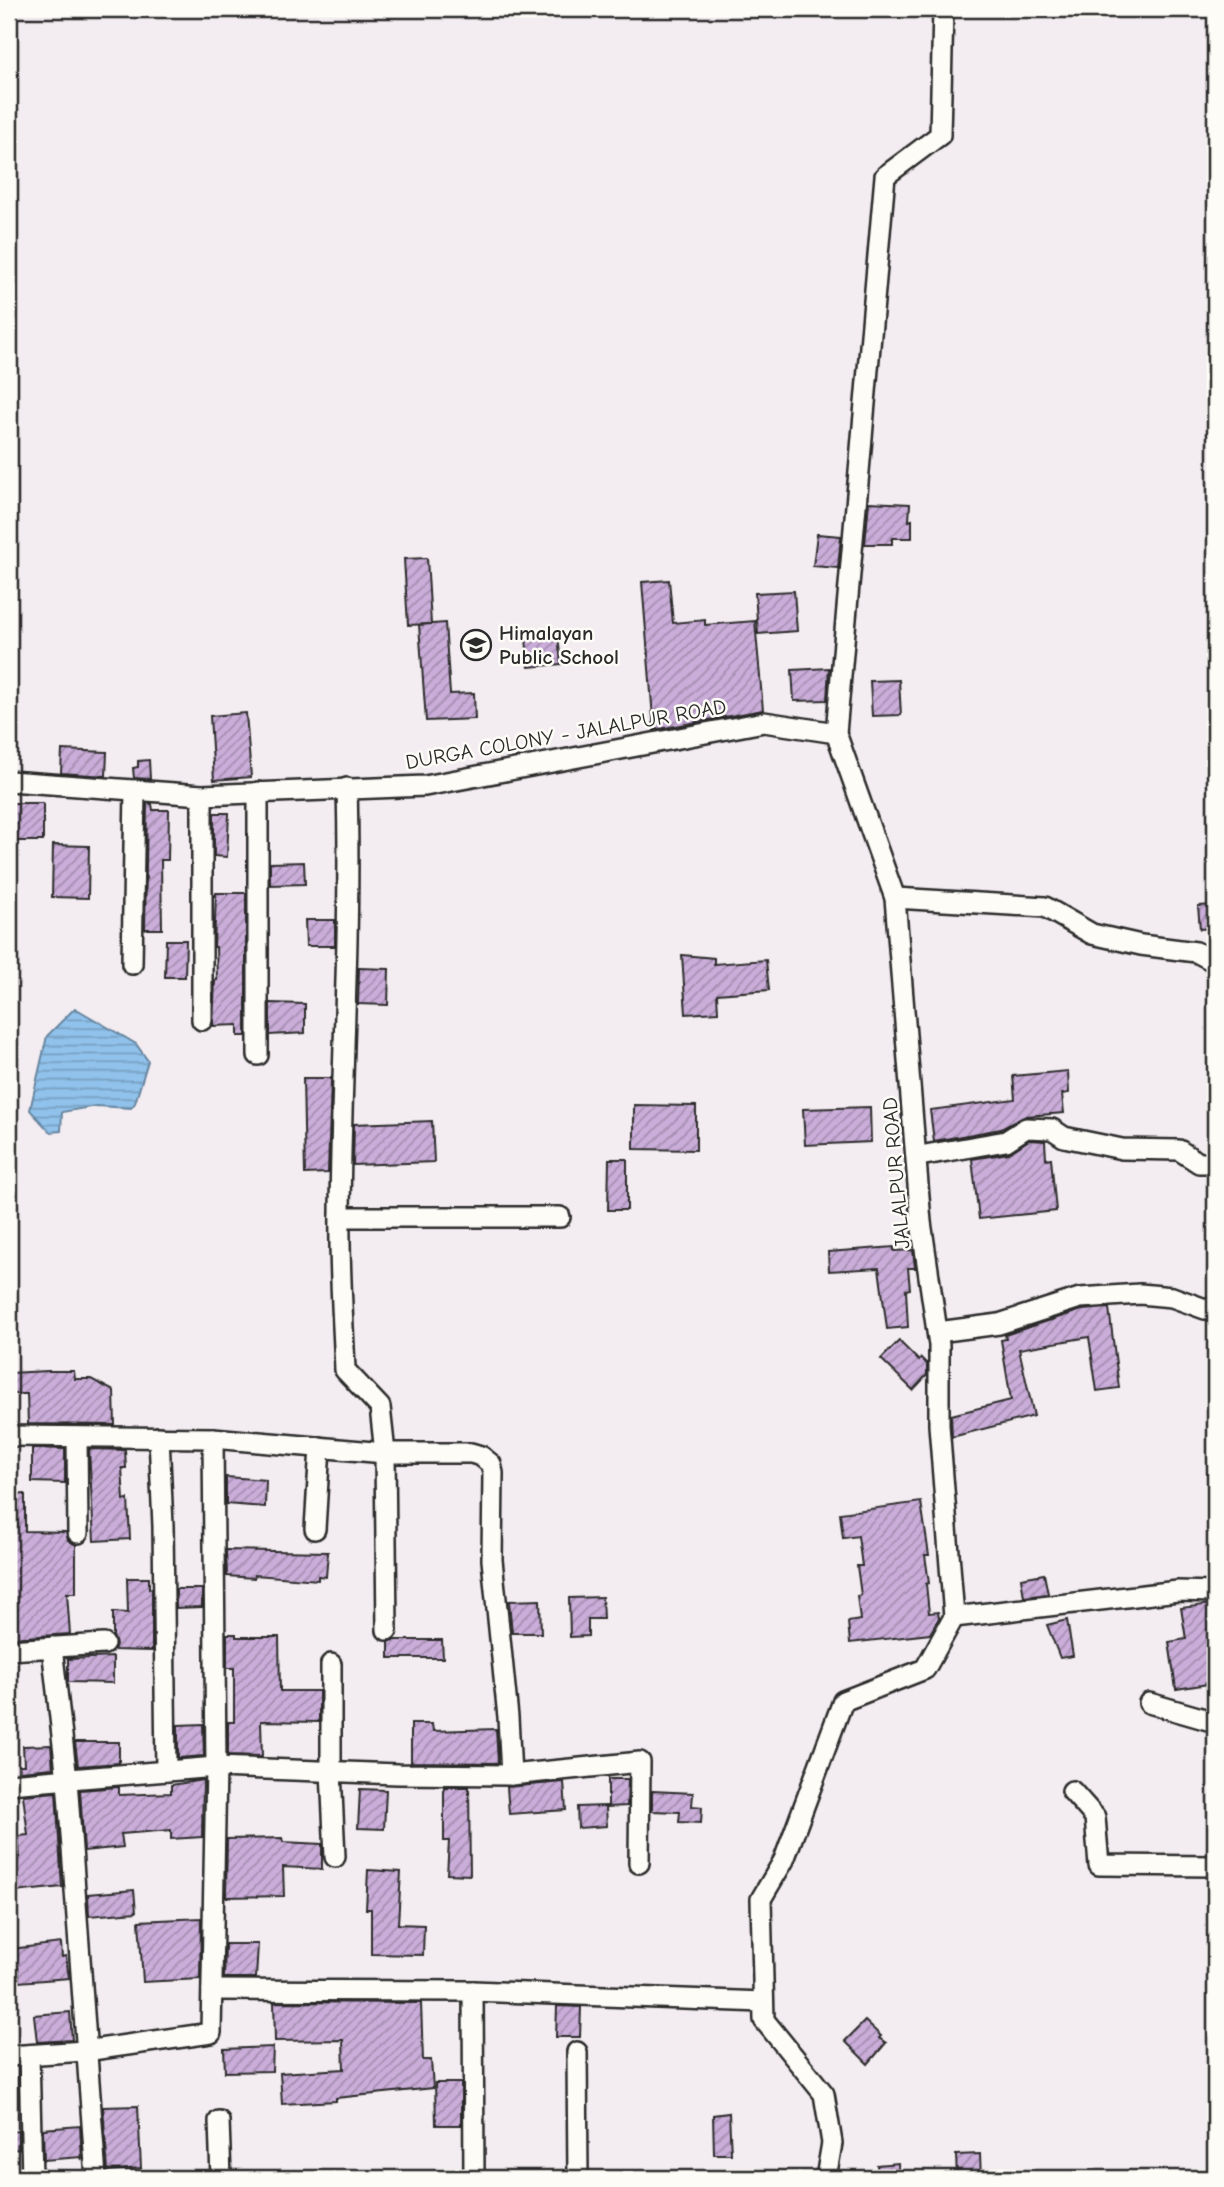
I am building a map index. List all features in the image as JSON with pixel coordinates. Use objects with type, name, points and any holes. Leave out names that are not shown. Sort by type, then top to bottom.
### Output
[{"type":"street","points":[[836,733],[885,176],[940,135],[943,9]]},
{"type":"street","name":"DURGA COLONY - JALALPUR ROAD","points":[[9,781],[202,795],[425,786],[764,722],[836,733]]},
{"type":"street","name":"JALALPUR ROAD","points":[[836,733],[895,898],[921,1222],[937,1332],[939,1425],[954,1617]]},
{"type":"street","points":[[347,788],[348,936],[340,1217],[345,1370],[380,1406],[386,1453],[387,1630]]},
{"type":"street","points":[[132,964],[135,790]]},
{"type":"street","points":[[258,792],[258,1055]]},
{"type":"street","points":[[202,795],[202,1020]]},
{"type":"street","points":[[895,898],[1045,907],[1092,934],[1141,945],[1196,952],[1215,962]]},
{"type":"street","points":[[925,1155],[1006,1141],[1026,1128],[1052,1129],[1064,1137],[1122,1149],[1179,1150],[1199,1163],[1215,1163]]},
{"type":"street","points":[[340,1217],[560,1217]]},
{"type":"street","points":[[937,1332],[999,1324],[1080,1298],[1140,1294],[1171,1297],[1205,1309],[1215,1306]]},
{"type":"street","points":[[9,1436],[213,1438],[386,1453],[471,1453],[481,1456],[491,1464],[493,1473],[492,1560],[508,1717],[511,1775]]},
{"type":"street","points":[[77,1437],[78,1533]]},
{"type":"street","points":[[159,1437],[163,1527],[166,1772]]},
{"type":"street","points":[[9,2056],[85,2051],[211,2033],[216,1767],[213,1438]]},
{"type":"street","points":[[315,1529],[320,1447]]},
{"type":"street","points":[[826,2178],[832,2143],[824,2094],[764,2020],[761,1899],[784,1860],[843,1701],[925,1670],[954,1617],[1178,1591],[1215,1592]]},
{"type":"street","points":[[9,1650],[104,1644]]},
{"type":"street","points":[[52,1647],[66,1780],[96,2178]]},
{"type":"street","points":[[331,1664],[331,1770],[335,1857]]},
{"type":"street","points":[[1149,1703],[1215,1722]]},
{"type":"street","points":[[9,1784],[216,1767],[511,1775],[640,1762],[639,1863]]},
{"type":"street","points":[[1072,1791],[1095,1817],[1099,1864],[1215,1866]]},
{"type":"street","points":[[212,1990],[473,1991],[763,2002]]},
{"type":"street","points":[[473,1991],[474,2178]]},
{"type":"street","points":[[578,2052],[578,2178]]},
{"type":"street","points":[[29,2054],[33,2178]]},
{"type":"street","points":[[219,2121],[221,2178]]},
{"type":"water","points":[[75,1008],[136,1044],[148,1061],[131,1108],[96,1106],[62,1112],[61,1131],[50,1132],[30,1110],[47,1036]]},
{"type":"building","points":[[869,502],[910,504],[912,538],[892,538],[892,544],[865,544]]},
{"type":"building","points":[[817,534],[841,536],[838,568],[813,566]]},
{"type":"building","points":[[427,558],[431,624],[408,625],[404,559]]},
{"type":"building","points":[[669,580],[673,623],[705,620],[705,625],[755,621],[763,710],[654,730],[642,582]]},
{"type":"building","points":[[794,591],[797,631],[758,634],[755,593]]},
{"type":"building","name":"Himalayan Public School","points":[[445,623],[450,694],[474,693],[475,719],[426,721],[419,625]]},
{"type":"building","points":[[558,635],[561,664],[529,667],[526,639]]},
{"type":"building","points":[[829,668],[827,700],[794,701],[792,670]]},
{"type":"building","points":[[899,680],[901,715],[872,716],[870,681]]},
{"type":"building","points":[[246,713],[251,777],[214,780],[210,716]]},
{"type":"building","points":[[62,750],[107,752],[106,776],[61,773]]},
{"type":"building","points":[[149,760],[150,779],[134,778],[133,768],[138,767],[138,761]]},
{"type":"building","points":[[9,803],[43,803],[43,841],[9,841]]},
{"type":"building","points":[[147,803],[152,804],[153,810],[169,810],[168,860],[161,860],[162,929],[145,929]]},
{"type":"building","points":[[214,813],[229,813],[227,857],[214,856]]},
{"type":"building","points":[[53,845],[89,846],[88,898],[52,897]]},
{"type":"building","points":[[304,862],[305,884],[270,885],[270,863]]},
{"type":"building","points":[[216,893],[246,893],[246,1036],[238,1036],[238,1025],[213,1026],[217,980],[214,947]]},
{"type":"building","points":[[1215,905],[1215,928],[1200,929],[1198,906]]},
{"type":"building","points":[[305,920],[335,920],[335,946],[306,946]]},
{"type":"building","points":[[166,940],[186,940],[185,977],[165,977]]},
{"type":"building","points":[[682,955],[714,958],[714,964],[766,960],[769,990],[717,994],[718,1012],[686,1014]]},
{"type":"building","points":[[359,968],[389,969],[388,1005],[358,1004]]},
{"type":"building","points":[[270,1003],[305,1004],[305,1033],[270,1035]]},
{"type":"building","points":[[1068,1071],[1069,1093],[1062,1094],[1064,1113],[1026,1116],[1001,1129],[934,1141],[930,1110],[1015,1099],[1013,1076]]},
{"type":"building","points":[[303,1078],[331,1078],[328,1173],[305,1174]]},
{"type":"building","points":[[634,1105],[696,1106],[696,1150],[634,1149]]},
{"type":"building","points":[[870,1107],[871,1142],[805,1145],[803,1109]]},
{"type":"building","points":[[432,1121],[434,1162],[353,1165],[354,1124]]},
{"type":"building","points":[[1029,1140],[1045,1141],[1046,1159],[1051,1158],[1056,1211],[979,1219],[972,1159],[1009,1153]]},
{"type":"building","points":[[609,1159],[627,1159],[627,1210],[608,1210]]},
{"type":"building","points":[[894,1247],[894,1251],[913,1250],[915,1268],[908,1268],[908,1327],[887,1329],[879,1268],[829,1271],[828,1252]]},
{"type":"building","points":[[1109,1308],[1119,1388],[1097,1391],[1089,1337],[1019,1349],[1034,1416],[952,1437],[951,1415],[1011,1400],[1001,1340],[1006,1339],[1005,1335],[1082,1310]]},
{"type":"building","points":[[899,1341],[919,1361],[921,1358],[927,1364],[927,1375],[913,1390],[881,1359]]},
{"type":"building","points":[[74,1371],[75,1379],[91,1379],[114,1391],[115,1425],[28,1424],[27,1394],[9,1394],[9,1373]]},
{"type":"building","points":[[32,1448],[65,1449],[65,1483],[32,1482]]},
{"type":"building","points":[[89,1449],[125,1450],[126,1468],[122,1468],[124,1500],[128,1499],[130,1539],[94,1541]]},
{"type":"building","points":[[226,1477],[266,1480],[265,1507],[226,1504]]},
{"type":"building","points":[[25,1494],[25,1531],[66,1532],[68,1540],[76,1545],[76,1593],[67,1593],[70,1634],[9,1638],[9,1495]]},
{"type":"building","points":[[921,1502],[929,1555],[925,1555],[929,1613],[938,1612],[939,1618],[930,1634],[850,1643],[848,1622],[860,1620],[857,1596],[861,1595],[857,1566],[862,1566],[858,1536],[843,1538],[840,1513]]},
{"type":"building","points":[[226,1550],[328,1552],[326,1577],[318,1576],[318,1580],[255,1575],[254,1578],[227,1576]]},
{"type":"building","points":[[1044,1574],[1048,1594],[1024,1597],[1021,1578]]},
{"type":"building","points":[[127,1578],[149,1578],[149,1589],[152,1588],[152,1651],[114,1650],[116,1644],[113,1636],[113,1612],[128,1613]]},
{"type":"building","points":[[176,1589],[202,1589],[202,1607],[176,1608]]},
{"type":"building","points":[[602,1597],[603,1619],[588,1619],[588,1636],[570,1637],[569,1598]]},
{"type":"building","points":[[540,1600],[541,1633],[512,1633],[509,1601]]},
{"type":"building","points":[[1211,1604],[1215,1629],[1215,1683],[1176,1689],[1169,1642],[1186,1639],[1181,1608]]},
{"type":"building","points":[[1067,1620],[1073,1656],[1060,1658],[1047,1625]]},
{"type":"building","points":[[227,1634],[236,1634],[236,1637],[279,1637],[280,1691],[319,1691],[319,1722],[261,1721],[262,1756],[228,1755],[228,1722],[234,1722],[234,1668],[227,1668]]},
{"type":"building","points":[[442,1640],[443,1658],[389,1658],[389,1642]]},
{"type":"building","points":[[113,1657],[113,1683],[68,1682],[68,1659]]},
{"type":"building","points":[[203,1724],[204,1756],[178,1758],[178,1725]]},
{"type":"building","points":[[411,1724],[432,1724],[433,1731],[496,1729],[498,1763],[411,1762]]},
{"type":"building","points":[[75,1742],[119,1742],[119,1763],[78,1766]]},
{"type":"building","points":[[51,1745],[53,1768],[20,1771],[19,1765],[24,1765],[23,1746]]},
{"type":"building","points":[[608,1779],[628,1779],[627,1806],[608,1807]]},
{"type":"building","points":[[203,1780],[202,1837],[171,1839],[171,1830],[121,1834],[123,1847],[84,1851],[80,1790],[119,1787],[119,1795],[171,1793],[171,1785]]},
{"type":"building","points":[[564,1782],[566,1810],[509,1814],[507,1787]]},
{"type":"building","points":[[444,1787],[469,1787],[470,1875],[447,1874],[449,1841],[444,1841]]},
{"type":"building","points":[[360,1789],[386,1790],[384,1829],[358,1828]]},
{"type":"building","points":[[652,1791],[693,1793],[692,1806],[702,1807],[701,1823],[679,1822],[680,1812],[652,1811]]},
{"type":"building","points":[[56,1792],[62,1887],[15,1892],[11,1858],[20,1857],[18,1836],[28,1835],[23,1795]]},
{"type":"building","points":[[606,1806],[607,1826],[578,1828],[577,1807]]},
{"type":"building","points":[[282,1838],[283,1842],[322,1844],[322,1869],[283,1867],[284,1896],[226,1897],[227,1839]]},
{"type":"building","points":[[368,1870],[401,1872],[398,1924],[424,1925],[423,1955],[371,1954],[371,1909],[366,1909]]},
{"type":"building","points":[[134,1890],[136,1912],[89,1916],[88,1894]]},
{"type":"building","points":[[201,1918],[200,1979],[143,1982],[139,1921]]},
{"type":"building","points":[[61,1943],[62,1957],[66,1956],[69,1978],[19,1982],[18,1968],[13,1968],[11,1949]]},
{"type":"building","points":[[225,1944],[258,1944],[256,1978],[224,1978]]},
{"type":"building","points":[[274,2002],[421,2003],[423,2060],[431,2060],[433,2088],[336,2098],[336,2101],[282,2104],[280,2073],[344,2069],[343,2040],[275,2041]]},
{"type":"building","points":[[557,2006],[581,2007],[580,2037],[556,2037]]},
{"type":"building","points":[[70,2012],[72,2040],[37,2042],[34,2015]]},
{"type":"building","points":[[865,2021],[886,2043],[868,2064],[845,2041]]},
{"type":"building","points":[[273,2047],[272,2071],[225,2072],[224,2049]]},
{"type":"building","points":[[435,2083],[461,2083],[461,2125],[436,2125]]},
{"type":"building","points":[[138,2106],[141,2168],[108,2171],[103,2107]]},
{"type":"building","points":[[729,2113],[731,2154],[714,2154],[713,2115]]},
{"type":"building","points":[[80,2126],[82,2160],[81,2157],[44,2160],[43,2129]]},
{"type":"building","points":[[19,2131],[19,2149],[9,2150],[9,2132]]},
{"type":"building","points":[[980,2154],[981,2178],[957,2178],[956,2155]]},
{"type":"building","points":[[898,2163],[899,2178],[878,2178],[877,2165]]},
{"type":"place","name":"Himalayan Public School","points":[[476,645]]}]
